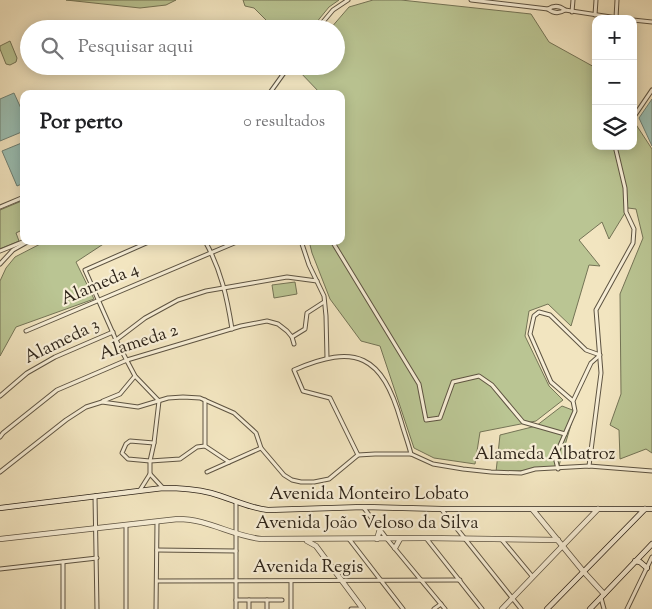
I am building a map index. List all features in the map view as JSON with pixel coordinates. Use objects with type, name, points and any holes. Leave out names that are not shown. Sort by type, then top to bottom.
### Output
[{"type":"street","points":[[325,20],[333,10],[348,0]]},
{"type":"street","points":[[472,0],[548,9],[561,13],[565,10],[595,15],[596,0]]},
{"type":"street","points":[[572,12],[573,0]]},
{"type":"street","points":[[616,15],[617,0]]},
{"type":"street","points":[[637,20],[652,22]]},
{"type":"street","points":[[271,90],[282,75]]},
{"type":"street","points":[[637,112],[652,90]]},
{"type":"street","points":[[590,466],[601,373],[596,310],[632,243],[634,229],[626,212],[625,188],[616,150]]},
{"type":"street","points":[[0,207],[20,199]]},
{"type":"street","points":[[0,251],[20,243]]},
{"type":"street","points":[[0,264],[13,250],[22,245]]},
{"type":"street","points":[[140,490],[150,474],[158,401],[134,376],[85,270],[142,245]]},
{"type":"street","points":[[207,245],[225,288],[232,329]]},
{"type":"street","name":"Alameda 4","points":[[26,331],[230,245]]},
{"type":"street","points":[[302,245],[309,265],[322,291],[326,316],[327,358]]},
{"type":"street","points":[[334,245],[419,384],[426,420],[440,418],[453,382],[479,376],[492,385],[523,422],[565,434]]},
{"type":"street","points":[[116,340],[145,318],[178,300],[206,291],[287,277],[317,281]]},
{"type":"street","points":[[294,344],[292,337],[305,329],[307,313],[324,302]]},
{"type":"street","points":[[558,469],[555,457],[576,411],[573,402],[551,382],[530,334],[534,316],[539,312],[550,315],[586,350],[600,355]]},
{"type":"street","name":"Alameda 2","points":[[0,437],[57,390],[127,360],[232,329],[267,321],[272,321],[287,330],[292,337]]},
{"type":"street","name":"Alameda 3","points":[[0,396],[28,373],[55,357],[113,332]]},
{"type":"street","points":[[573,402],[591,363],[600,355]]},
{"type":"street","points":[[102,402],[138,406],[183,397],[205,400],[234,412],[256,433],[261,448],[284,475],[292,480],[314,482],[329,478],[358,456],[330,398],[303,391],[294,370],[317,360],[354,357],[368,362],[381,375],[390,389],[411,454]]},
{"type":"street","points":[[0,472],[66,420],[86,408],[120,394],[134,376]]},
{"type":"street","points":[[205,400],[205,446]]},
{"type":"street","points":[[154,443],[130,441],[126,444],[122,453],[128,459],[150,461],[180,459],[197,447],[205,446],[229,462]]},
{"type":"street","points":[[207,472],[261,448]]},
{"type":"street","name":"Alameda Albatroz","points":[[358,456],[411,454],[433,464],[462,470],[521,473],[534,469],[590,466],[652,470]]},
{"type":"street","points":[[150,474],[163,488]]},
{"type":"street","name":"Avenida Monteiro Lobato","points":[[0,508],[163,488],[197,490],[255,508],[268,510],[364,507],[533,510],[652,509]]},
{"type":"street","points":[[95,496],[97,609]]},
{"type":"street","points":[[236,502],[236,609]]},
{"type":"street","points":[[364,507],[387,539],[445,609]]},
{"type":"street","points":[[442,509],[521,609]]},
{"type":"street","points":[[502,609],[598,509]]},
{"type":"street","points":[[546,609],[645,509]]},
{"type":"street","points":[[533,510],[602,596],[604,609]]},
{"type":"street","name":"Avenida João Veloso da Silva","points":[[0,539],[178,519],[197,520],[236,535],[261,539],[436,538],[558,540]]},
{"type":"street","points":[[156,609],[158,522]]},
{"type":"street","points":[[126,525],[126,609]]},
{"type":"street","points":[[377,539],[380,529]]},
{"type":"street","points":[[545,540],[551,532]]},
{"type":"street","points":[[426,538],[482,609]]},
{"type":"street","points":[[436,538],[434,545],[436,550]]},
{"type":"street","points":[[349,539],[403,609]]},
{"type":"street","points":[[354,545],[356,539]]},
{"type":"street","points":[[395,548],[400,539]]},
{"type":"street","points":[[471,546],[473,539]]},
{"type":"street","points":[[502,539],[532,576]]},
{"type":"street","points":[[509,547],[510,539]]},
{"type":"street","points":[[306,540],[316,546],[362,609]]},
{"type":"street","points":[[316,540],[316,546]]},
{"type":"street","points":[[590,609],[652,544]]},
{"type":"street","points":[[157,550],[236,550]]},
{"type":"street","points":[[0,569],[97,558]]},
{"type":"street","points":[[627,609],[652,558]]},
{"type":"street","points":[[635,561],[640,562],[647,568]]},
{"type":"street","points":[[63,562],[63,609]]},
{"type":"street","name":"Avenida Regis","points":[[156,581],[381,582],[460,580]]},
{"type":"street","points":[[291,582],[291,609]]},
{"type":"street","points":[[236,600],[282,600]]},
{"type":"street","points":[[249,600],[249,609]]},
{"type":"street","points":[[267,600],[267,609]]},
{"type":"street","points":[[434,609],[440,604]]},
{"type":"street","points":[[351,609],[362,609]]},
{"type":"green space","points":[[66,0],[176,0],[166,5],[140,8]]},
{"type":"green space","points":[[243,0],[339,0],[329,7],[318,20],[266,20],[254,8],[245,6]]},
{"type":"green space","points":[[373,0],[401,0],[531,14],[549,42],[592,66],[592,150],[637,150],[637,126],[652,149],[652,453],[646,449],[620,459],[619,430],[610,425],[621,394],[620,294],[643,238],[636,209],[628,208],[609,239],[602,222],[579,240],[600,266],[589,265],[571,326],[548,304],[529,311],[525,336],[549,386],[563,400],[536,421],[480,432],[475,464],[434,458],[414,448],[380,346],[361,341],[330,299],[310,245],[345,245],[345,90],[317,90],[303,75],[345,75],[345,20],[338,20],[349,7]]},
{"type":"green space","points":[[10,41],[17,58],[16,62],[10,65],[6,64],[0,46]]},
{"type":"green space","points":[[20,202],[20,231],[16,233],[19,241],[0,249],[0,210]]},
{"type":"green space","points":[[38,245],[102,245],[76,262],[94,299],[16,327],[0,356],[0,281],[6,268],[15,257]]},
{"type":"green space","points":[[295,282],[297,294],[274,298],[272,285]]},
{"type":"green space","points":[[562,406],[575,411],[558,469],[496,472],[500,435],[536,426]]},
{"type":"water","points":[[14,93],[20,106],[20,133],[0,141],[0,99]]},
{"type":"water","points":[[652,99],[652,146],[639,118]]},
{"type":"water","points":[[20,144],[20,185],[17,186],[2,151]]}]
